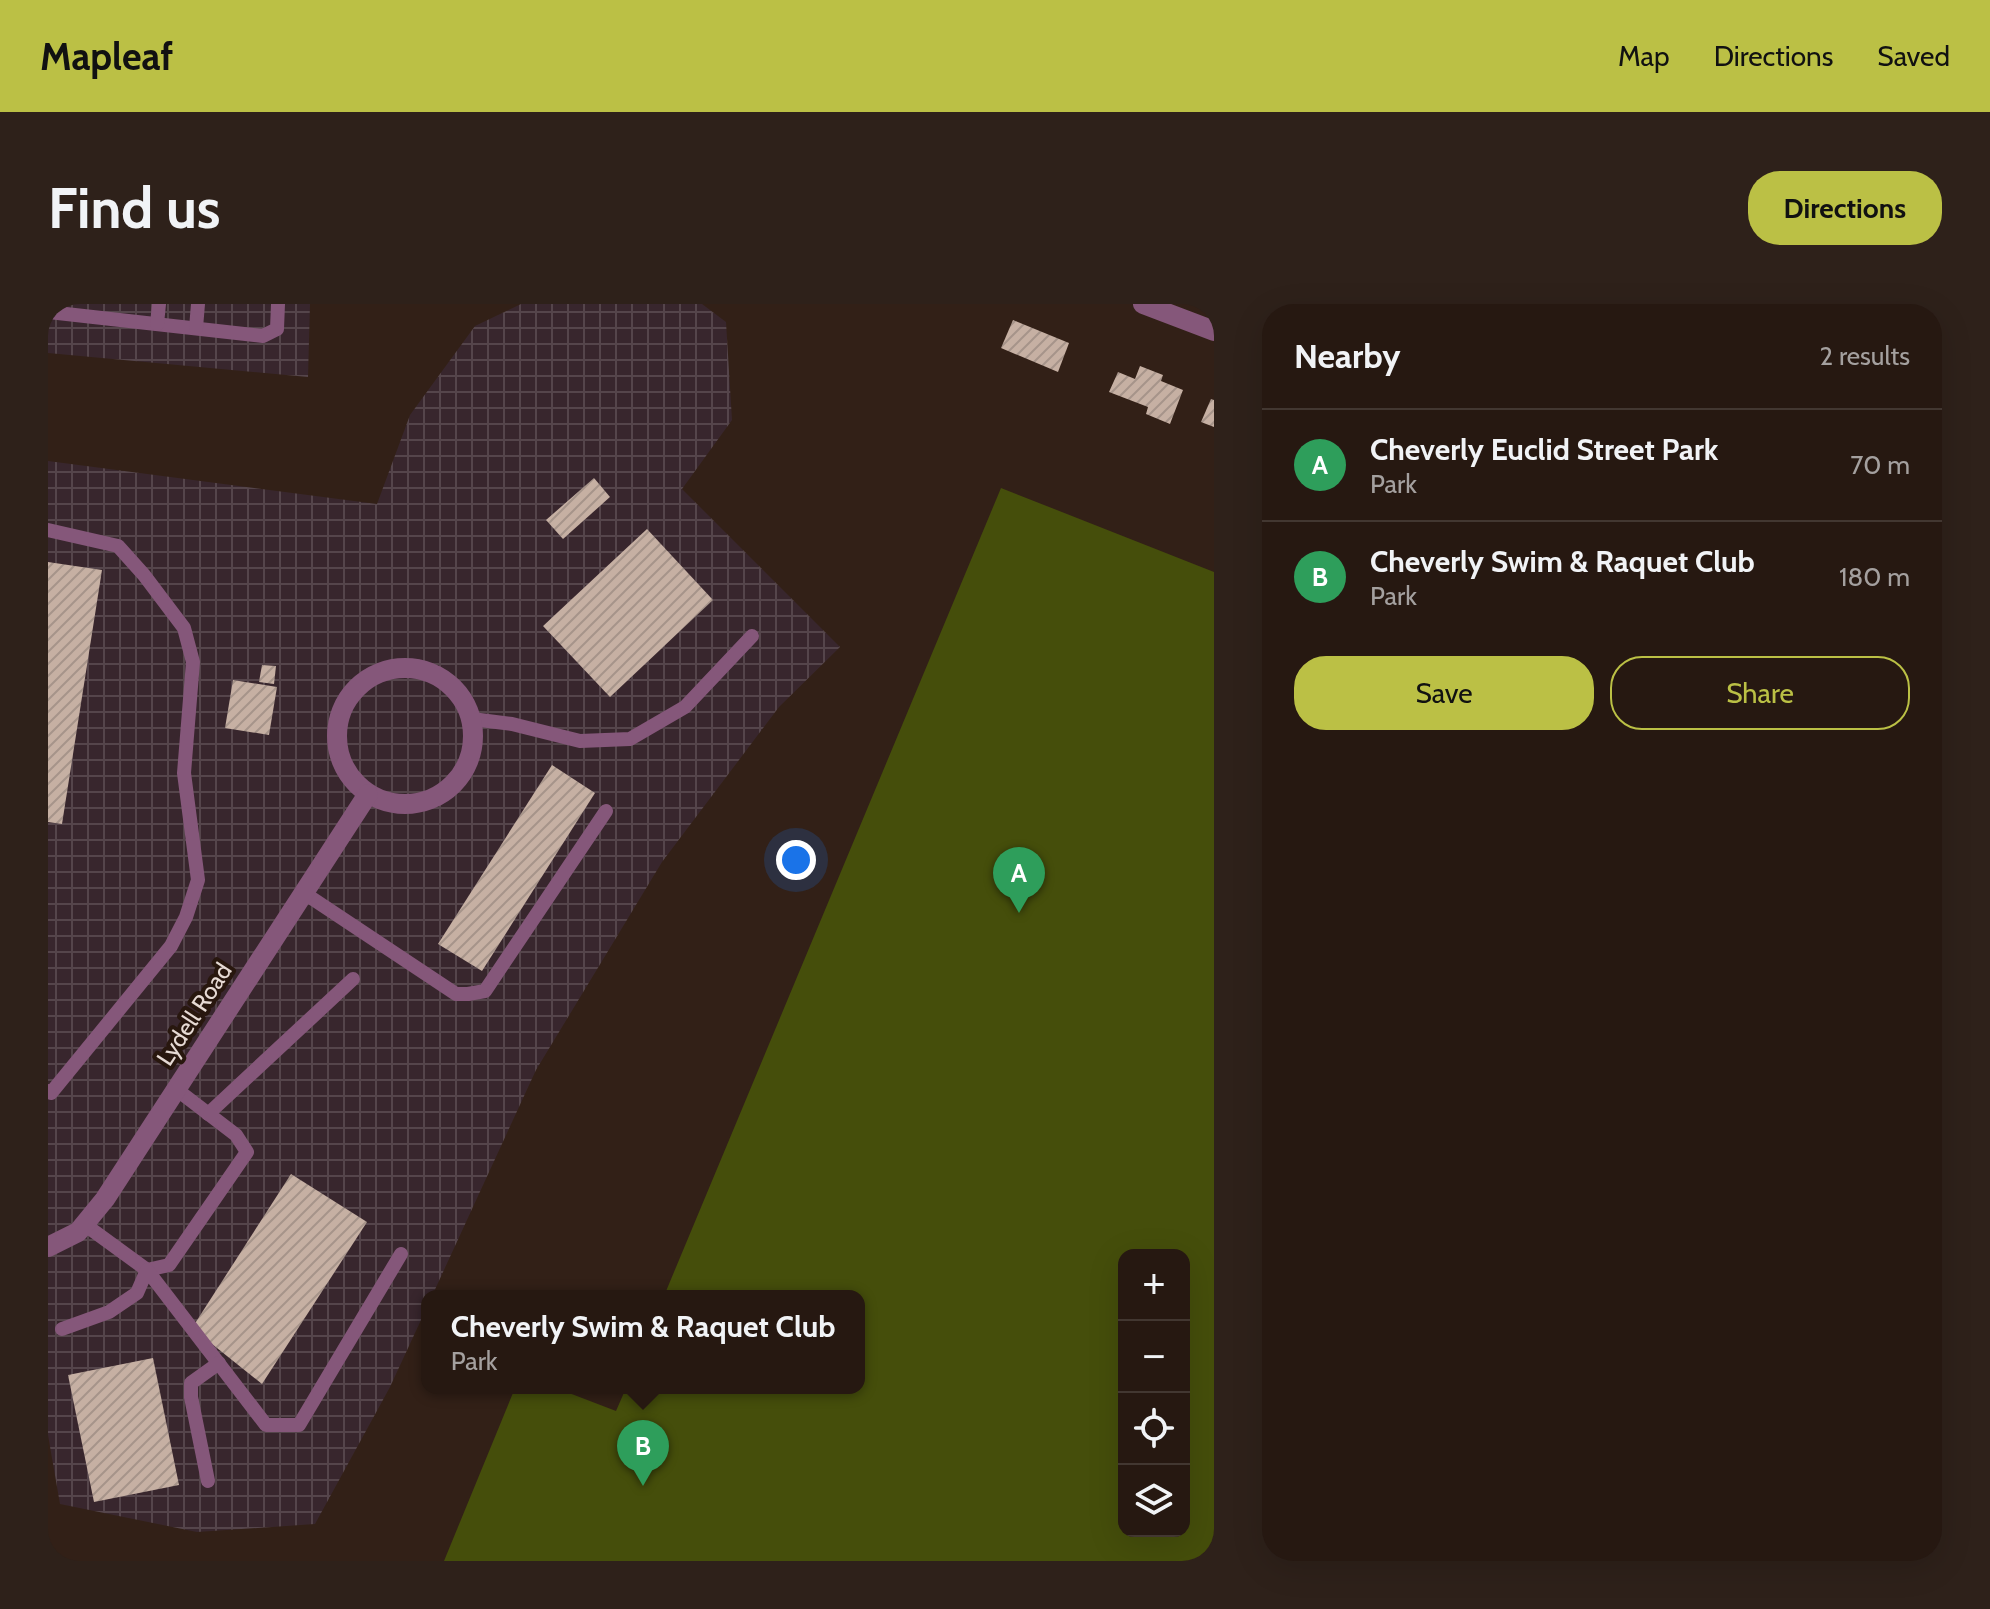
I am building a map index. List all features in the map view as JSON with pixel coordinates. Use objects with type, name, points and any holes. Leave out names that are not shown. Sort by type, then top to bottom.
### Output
[{"type":"street","points":[[1143,304],[1214,331]]},
{"type":"street","points":[[414,668],[433,674],[451,685],[464,700],[472,719],[474,739],[470,760],[460,778],[427,801],[407,805],[387,802],[368,794],[347,772],[337,743],[338,723],[345,704],[357,687],[374,675],[393,669],[414,668]]},
{"type":"street","name":"Lydell Road","points":[[48,1247],[78,1232],[105,1199],[368,794]]},
{"type":"lane","points":[[157,324],[159,304]]},
{"type":"lane","points":[[196,328],[198,304]]},
{"type":"lane","points":[[48,312],[89,310],[157,324],[263,336],[277,329],[278,304]]},
{"type":"lane","points":[[48,530],[118,546],[184,628],[193,662],[184,773],[198,880],[186,917],[171,946],[51,1093],[48,1091]]},
{"type":"lane","points":[[472,719],[512,724],[580,741],[630,739],[685,707],[752,636]]},
{"type":"lane","points":[[304,893],[456,994],[485,991],[606,811]]},
{"type":"lane","points":[[208,1114],[353,979]]},
{"type":"lane","points":[[147,1270],[169,1265],[247,1152],[236,1135],[176,1089]]},
{"type":"lane","points":[[84,1224],[147,1270],[266,1425],[299,1425],[401,1254]]},
{"type":"lane","points":[[62,1329],[109,1312],[137,1293],[147,1270]]},
{"type":"lane","points":[[208,1481],[191,1383],[219,1363]]},
{"type":"shaded area","points":[[48,304],[310,304],[308,377],[48,353]]},
{"type":"shaded area","points":[[521,304],[702,304],[726,322],[732,420],[682,489],[840,647],[779,707],[662,862],[536,1070],[435,1290],[421,1290],[421,1320],[390,1387],[315,1524],[197,1532],[60,1504],[48,1435],[48,461],[377,504],[410,415],[475,326]]},
{"type":"green space","points":[[1001,488],[1214,572],[1214,1561],[444,1561],[513,1394],[572,1394],[616,1411],[623,1394],[865,1394],[865,1290],[667,1290]]},
{"type":"building","points":[[1013,320],[1069,343],[1058,372],[1001,348]]},
{"type":"building","points":[[1140,366],[1163,375],[1161,381],[1183,390],[1170,424],[1146,414],[1148,407],[1109,392],[1118,372],[1135,379]]},
{"type":"building","points":[[1211,399],[1214,400],[1214,427],[1201,422]]},
{"type":"building","points":[[594,478],[610,497],[563,539],[546,520]]},
{"type":"building","points":[[647,529],[713,600],[610,697],[543,626]]},
{"type":"building","points":[[48,562],[102,570],[62,824],[48,822]]},
{"type":"building","points":[[262,665],[276,666],[274,684],[259,682]]},
{"type":"building","points":[[233,680],[277,687],[269,735],[225,728]]},
{"type":"building","points":[[552,765],[595,793],[482,971],[438,944]]},
{"type":"building","points":[[291,1174],[367,1222],[262,1384],[192,1328]]},
{"type":"building","points":[[153,1358],[179,1485],[94,1502],[68,1375]]},
{"type":"place","name":"Cheverly Euclid Street Park","points":[[1019,913]]},
{"type":"place","name":"Cheverly Swim & Raquet Club","points":[[643,1486]]}]
